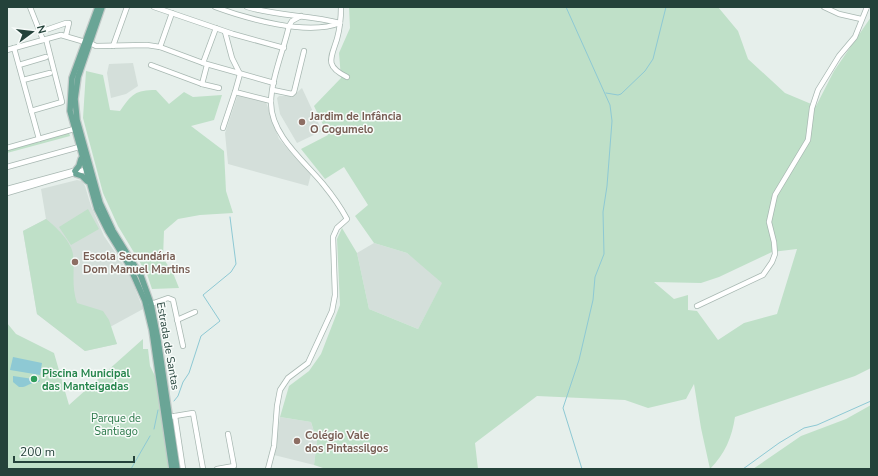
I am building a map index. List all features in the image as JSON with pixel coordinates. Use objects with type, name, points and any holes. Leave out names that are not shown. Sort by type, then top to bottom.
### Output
[{"type":"main road","points":[[87,169],[81,157],[70,111],[70,89],[98,7]]},
{"type":"main road","points":[[87,169],[76,120],[75,105],[78,77],[87,42],[102,7]]},
{"type":"main road","points":[[81,157],[80,164],[75,172],[85,178],[89,184]]},
{"type":"main road","name":"Estrada de Santas","points":[[87,169],[89,184],[102,220],[130,265],[145,301],[152,330],[172,469]]},
{"type":"main road","name":"Estrada de Santas","points":[[87,169],[108,222],[137,269],[151,304],[172,416],[177,469]]},
{"type":"street","points":[[30,7],[40,32],[45,39],[62,102],[31,111]]},
{"type":"street","points":[[113,46],[127,7]]},
{"type":"street","points":[[154,7],[259,43],[284,48]]},
{"type":"street","points":[[215,7],[253,19],[289,26],[315,29],[329,27],[340,23]]},
{"type":"street","points":[[247,7],[272,13],[316,18],[340,23]]},
{"type":"street","points":[[272,13],[273,7]]},
{"type":"street","points":[[341,7],[337,38],[330,54],[331,62],[337,72],[347,77]]},
{"type":"street","points":[[824,7],[839,14],[861,19]]},
{"type":"street","points":[[697,306],[763,275],[769,267],[774,254],[774,242],[769,222],[775,195],[808,140],[812,108],[818,90],[839,56],[855,38],[861,19],[867,7]]},
{"type":"street","points":[[160,47],[172,13]]},
{"type":"street","points":[[268,469],[274,446],[280,390],[288,378],[308,363],[332,311],[335,295],[333,237],[336,228],[347,219],[332,195],[285,140],[274,116],[271,101],[274,82],[289,26],[292,21],[301,16]]},
{"type":"street","points":[[315,29],[322,24],[316,18]]},
{"type":"street","points":[[40,32],[66,23],[69,24],[66,35]]},
{"type":"street","points":[[202,84],[205,64],[216,28]]},
{"type":"street","points":[[223,128],[240,74],[232,58],[225,32]]},
{"type":"street","points":[[7,50],[45,39],[66,35],[96,46],[147,45],[160,47],[205,64],[274,82]]},
{"type":"street","points":[[14,48],[39,139]]},
{"type":"street","points":[[273,90],[288,94],[292,94],[294,92],[304,51]]},
{"type":"street","points":[[19,65],[46,57]]},
{"type":"street","points":[[151,65],[202,84],[219,88]]},
{"type":"street","points":[[23,80],[50,73]]},
{"type":"street","points":[[235,92],[271,101]]},
{"type":"street","points":[[7,148],[74,129]]},
{"type":"street","points":[[7,167],[79,148]]},
{"type":"street","points":[[7,189],[87,169]]},
{"type":"street","points":[[7,193],[75,172]]},
{"type":"street","points":[[151,304],[168,298],[172,299],[183,346]]},
{"type":"street","points":[[177,320],[195,312]]},
{"type":"street","points":[[183,469],[172,416],[193,413],[203,469]]},
{"type":"street","points":[[217,469],[234,466],[228,434]]},
{"type":"shaded area","points":[[133,63],[138,86],[126,94],[111,98],[107,73],[109,64]]},
{"type":"shaded area","name":"Jardim de Infância O Cogumelo","points":[[302,88],[322,131],[297,143],[280,114],[277,98],[279,96],[293,96]]},
{"type":"shaded area","points":[[238,94],[266,102],[279,139],[311,174],[308,186],[228,164],[225,133]]},
{"type":"shaded area","name":"Escola Secundária Dom Manuel Martins","points":[[77,180],[82,181],[85,186],[91,206],[104,236],[129,273],[143,309],[110,327],[117,344],[85,351],[37,314],[23,231],[46,219],[41,189]]},
{"type":"shaded area","points":[[374,243],[407,253],[443,282],[418,329],[369,309],[357,253]]},
{"type":"shaded area","name":"Colégio Vale dos Pintassilgos","points":[[280,417],[311,422],[317,441],[314,465],[274,455]]},
{"type":"green space","points":[[349,7],[718,7],[738,31],[748,59],[785,93],[816,106],[834,71],[871,17],[871,368],[855,376],[735,417],[727,445],[720,457],[710,469],[701,428],[694,384],[686,399],[648,408],[625,400],[537,396],[475,443],[478,469],[326,469],[314,465],[317,441],[311,422],[280,417],[289,386],[309,371],[321,354],[340,305],[337,239],[342,228],[357,253],[369,309],[418,329],[442,283],[407,253],[374,243],[355,216],[368,205],[344,167],[325,179],[301,149],[328,135],[314,106],[341,78],[339,53],[350,28]],"holes":[[[797,249],[777,314],[744,323],[718,340],[697,311],[688,310],[688,295],[674,299],[654,282],[701,283],[719,277],[772,252]]]},
{"type":"green space","points":[[86,71],[103,75],[110,110],[120,111],[131,97],[143,91],[156,90],[169,104],[184,92],[193,97],[222,95],[214,120],[191,126],[224,151],[226,191],[233,213],[200,215],[178,219],[164,231],[163,258],[173,273],[179,288],[152,289],[147,274],[118,226],[103,193],[83,118]]},
{"type":"green space","points":[[69,133],[70,136],[7,153],[7,150]]},
{"type":"green space","points":[[88,209],[99,229],[71,245],[59,227]]},
{"type":"green space","points":[[46,219],[62,235],[72,249],[74,260],[74,290],[77,303],[103,311],[109,320],[117,344],[85,351],[37,314],[23,231]]},
{"type":"green space","name":"Parque de Santiago","points":[[7,323],[16,334],[54,353],[69,405],[143,339],[143,349],[148,349],[150,366],[155,376],[169,469],[7,469]]},
{"type":"green space","points":[[871,405],[871,469],[753,469],[801,436],[846,419]]},
{"type":"water","points":[[13,357],[42,363],[40,375],[10,370]]},
{"type":"water","points":[[13,376],[40,380],[39,382],[34,382],[19,387],[13,382]]},
{"type":"waterway","points":[[566,7],[610,105],[612,121],[607,186],[603,212],[604,254],[595,277],[593,300],[579,360],[563,408],[582,469]]},
{"type":"waterway","points":[[606,93],[621,94],[645,71],[653,59],[666,7]]},
{"type":"waterway","points":[[174,401],[189,373],[201,336],[220,321],[203,295],[231,272],[236,264],[230,217]]},
{"type":"waterway","points":[[743,469],[779,443],[804,428],[817,425],[871,401]]},
{"type":"waterway","points":[[154,429],[158,410]]},
{"type":"waterway","points":[[131,469],[150,436]]},
{"type":"place","name":"Jardim de Infância O Cogumelo","points":[[302,122]]},
{"type":"place","name":"Escola Secundária Dom Manuel Martins","points":[[75,262]]},
{"type":"place","name":"Piscina Municipal das Manteigadas","points":[[34,379]]},
{"type":"place","name":"Colégio Vale dos Pintassilgos","points":[[297,441]]}]
